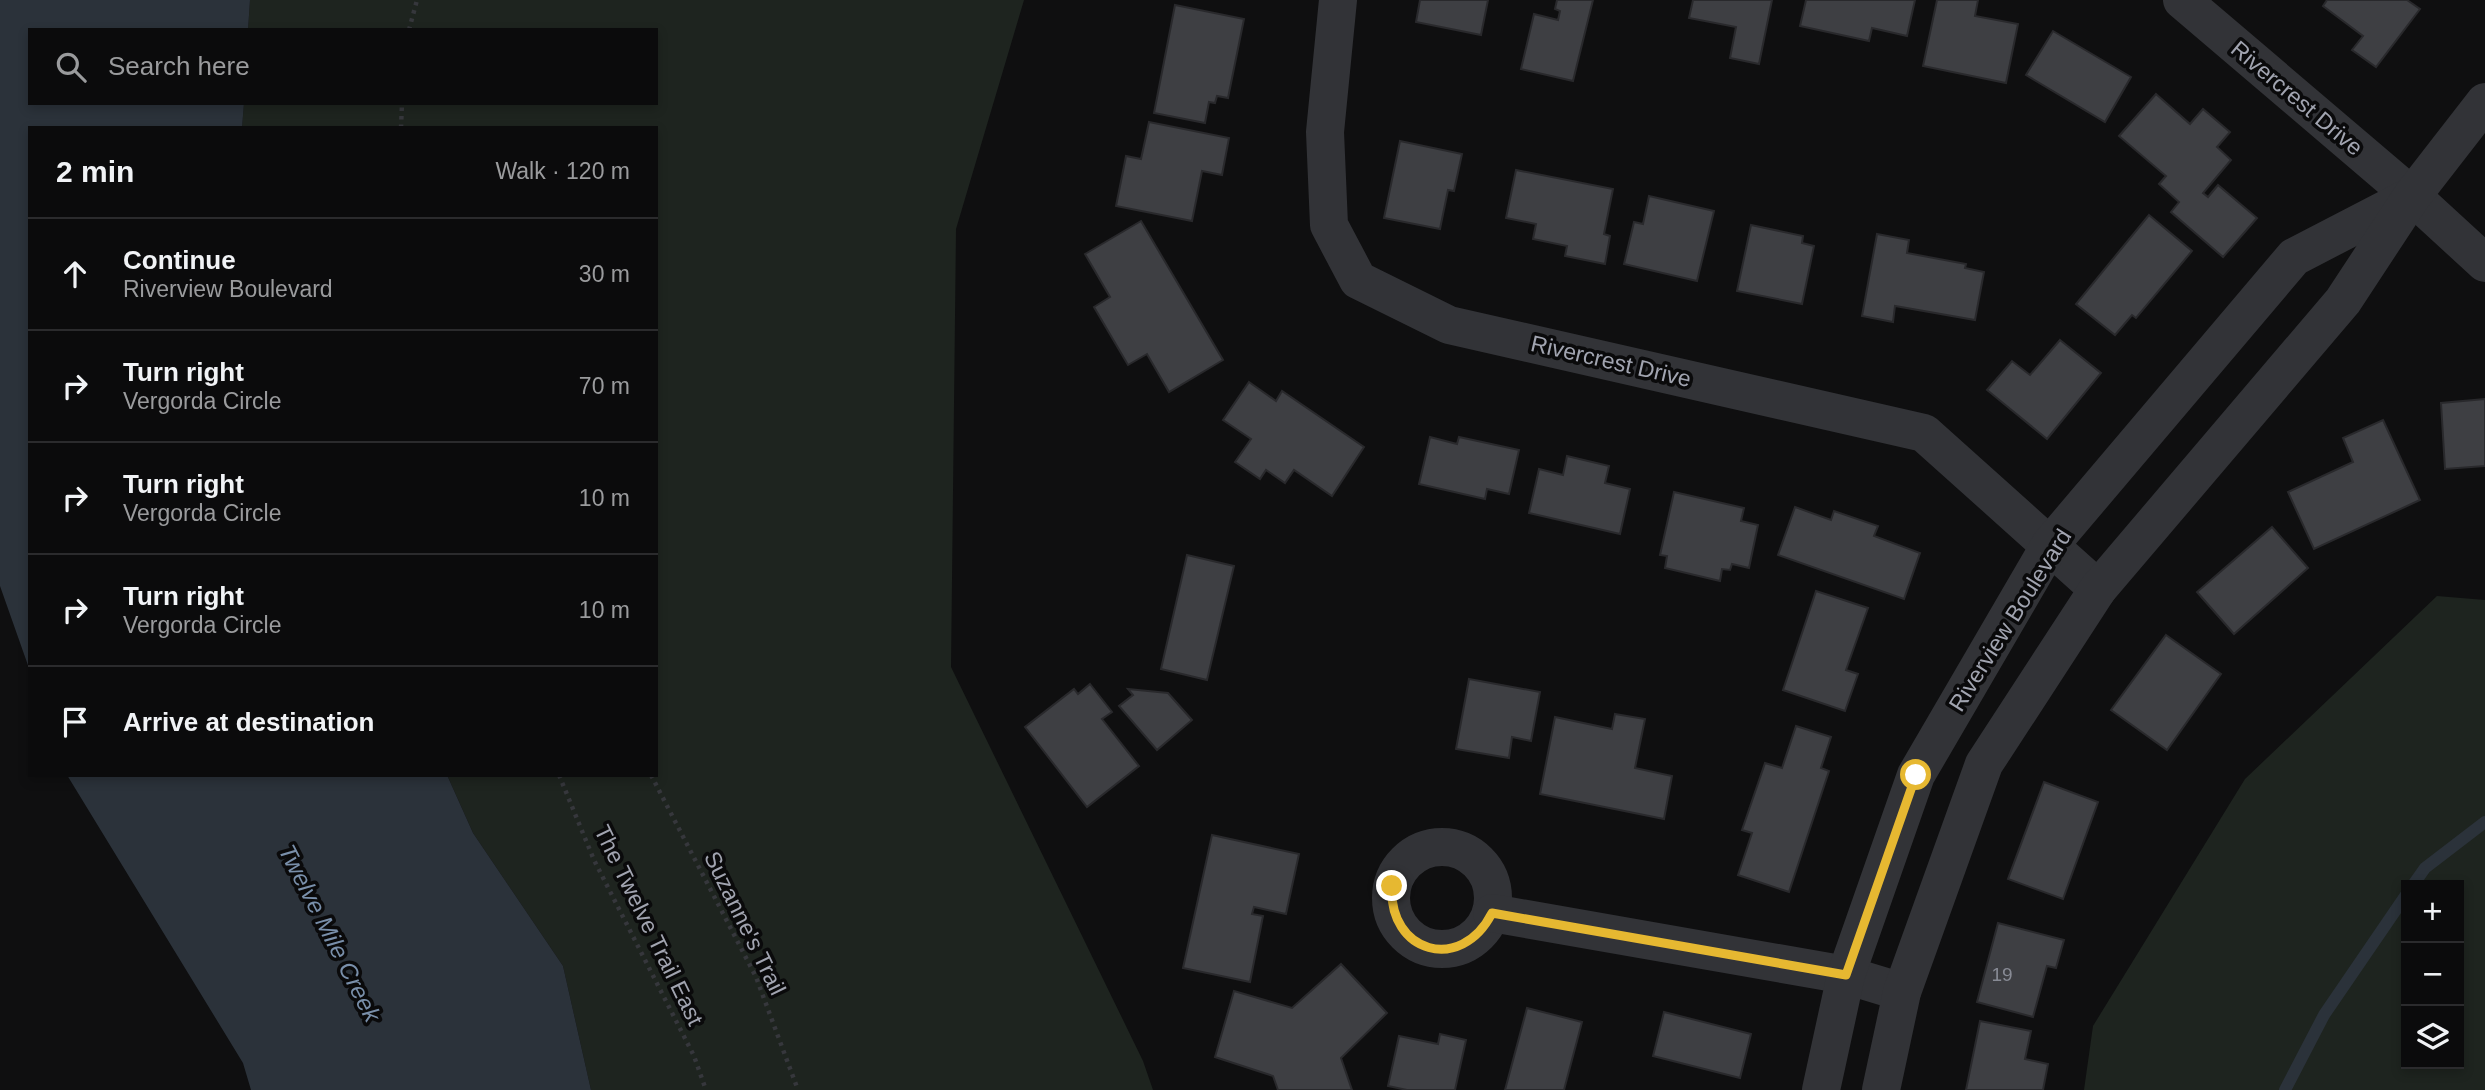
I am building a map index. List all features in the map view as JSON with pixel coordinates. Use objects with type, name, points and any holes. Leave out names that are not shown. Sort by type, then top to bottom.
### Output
[{"type":"street","name":"Rivercrest Drive","points":[[1338,0],[1325,132],[1329,225],[1359,280],[1449,325],[1924,433],[2098,589]]},
{"type":"street","name":"Rivercrest Drive","points":[[2182,0],[2412,195]]},
{"type":"street","points":[[1881,1090],[1902,992],[1984,764],[2098,589],[2343,301],[2412,195],[2485,102]]},
{"type":"street","name":"Riverview Boulevard","points":[[1821,1090],[1846,975],[1916,775],[2050,545],[2294,257],[2412,195]]},
{"type":"street","points":[[2412,195],[2485,264]]},
{"type":"street","points":[[1492,913],[1846,975],[1902,992]]},
{"type":"path","points":[[410,28],[417,0]]},
{"type":"path","points":[[401,126],[402,105]]},
{"type":"path","name":"The Twelve Trail East","points":[[560,777],[594,860],[694,1056],[706,1090]]},
{"type":"path","name":"Suzanne's Trail","points":[[652,777],[756,977],[798,1090]]},
{"type":"shaded area","points":[[250,0],[1024,0],[956,229],[951,667],[1143,1061],[1153,1090],[591,1090],[563,966],[473,833],[448,777],[658,777],[658,126],[242,126],[244,105],[658,105],[658,28],[248,28]]},
{"type":"shaded area","points":[[2437,596],[2485,600],[2485,1090],[2084,1090],[2093,1026],[2245,779]]},
{"type":"water","points":[[0,0],[250,0],[248,28],[28,28],[28,105],[244,105],[242,126],[28,126],[28,665],[0,586]]},
{"type":"water","name":"Twelve Mile Creek","points":[[68,777],[448,777],[473,833],[563,966],[591,1090],[251,1090],[243,1063]]},
{"type":"building","points":[[1420,0],[1488,0],[1481,35],[1416,22]]},
{"type":"building","points":[[1557,0],[1593,0],[1573,81],[1521,69],[1534,14],[1558,20],[1560,11],[1555,9]]},
{"type":"building","points":[[1693,0],[1772,0],[1759,64],[1730,58],[1736,27],[1689,18]]},
{"type":"building","points":[[1806,0],[1915,0],[1907,36],[1872,28],[1869,41],[1800,26]]},
{"type":"building","points":[[1937,0],[1978,0],[1975,16],[2018,24],[2006,83],[1923,66]]},
{"type":"building","points":[[2327,0],[2407,0],[2420,9],[2376,67],[2352,50],[2363,36],[2323,6]]},
{"type":"building","points":[[1175,5],[1244,19],[1228,98],[1217,96],[1215,103],[1209,102],[1205,123],[1154,113]]},
{"type":"building","points":[[2053,31],[2131,77],[2105,122],[2026,75]]},
{"type":"building","points":[[2156,94],[2190,124],[2203,109],[2230,132],[2217,147],[2231,160],[2203,193],[2208,197],[2218,185],[2257,218],[2223,257],[2171,212],[2179,202],[2159,184],[2166,176],[2119,136]]},
{"type":"building","points":[[1149,122],[1229,138],[1222,175],[1202,171],[1192,221],[1116,206],[1126,156],[1141,159]]},
{"type":"building","points":[[1400,141],[1462,154],[1454,191],[1448,190],[1440,229],[1384,218]]},
{"type":"building","points":[[1516,170],[1613,189],[1604,234],[1610,236],[1605,264],[1565,256],[1567,246],[1533,239],[1536,224],[1506,218]]},
{"type":"building","points":[[1649,196],[1714,211],[1697,281],[1624,264],[1634,222],[1643,224]]},
{"type":"building","points":[[2149,215],[2192,251],[2136,318],[2132,315],[2115,335],[2076,304]]},
{"type":"building","points":[[1141,221],[1223,360],[1169,392],[1147,354],[1128,365],[1094,307],[1110,297],[1085,254]]},
{"type":"building","points":[[1751,225],[1803,236],[1802,243],[1814,246],[1802,304],[1737,291]]},
{"type":"building","points":[[1877,234],[1909,240],[1907,253],[1966,264],[1965,268],[1984,272],[1975,320],[1895,306],[1893,322],[1862,316]]},
{"type":"building","points":[[2060,340],[2101,373],[2047,439],[1987,390],[2012,361],[2030,375]]},
{"type":"building","points":[[1249,382],[1276,401],[1282,391],[1364,447],[1332,496],[1294,470],[1285,483],[1266,470],[1260,479],[1235,462],[1251,439],[1223,420]]},
{"type":"building","points":[[2485,399],[2485,466],[2445,469],[2441,403]]},
{"type":"building","points":[[2383,420],[2420,500],[2314,549],[2288,492],[2353,462],[2343,438]]},
{"type":"building","points":[[1430,437],[1457,444],[1459,437],[1519,450],[1509,494],[1487,489],[1485,499],[1419,484]]},
{"type":"building","points":[[1567,456],[1609,466],[1605,483],[1630,489],[1620,534],[1529,513],[1539,469],[1563,475]]},
{"type":"building","points":[[1674,492],[1744,508],[1741,521],[1758,525],[1749,568],[1732,564],[1730,570],[1722,569],[1720,581],[1665,568],[1667,556],[1660,555]]},
{"type":"building","points":[[1795,507],[1831,520],[1834,511],[1878,526],[1874,536],[1920,553],[1904,599],[1778,555]]},
{"type":"building","points":[[2272,527],[2308,568],[2234,634],[2197,592]]},
{"type":"building","points":[[1187,555],[1234,566],[1207,680],[1161,669]]},
{"type":"building","points":[[1816,591],[1868,608],[1846,670],[1858,674],[1845,711],[1783,690]]},
{"type":"building","points":[[2166,635],[2221,674],[2167,750],[2111,710]]},
{"type":"building","points":[[1469,679],[1540,692],[1531,741],[1512,737],[1509,758],[1456,749]]},
{"type":"building","points":[[1090,684],[1112,712],[1102,719],[1139,766],[1087,807],[1025,727],[1074,689],[1078,694]]},
{"type":"building","points":[[1128,689],[1168,693],[1192,720],[1157,750],[1119,706],[1133,695]]},
{"type":"building","points":[[1615,714],[1645,719],[1635,768],[1672,776],[1664,819],[1540,794],[1555,717],[1612,729]]},
{"type":"building","points":[[1796,726],[1831,737],[1821,768],[1829,771],[1789,892],[1738,875],[1752,833],[1742,830],[1765,763],[1782,768]]},
{"type":"building","points":[[2044,782],[2098,802],[2063,899],[2008,879]]},
{"type":"building","points":[[1212,835],[1299,854],[1286,914],[1254,907],[1252,914],[1263,916],[1250,982],[1183,968]]},
{"type":"building","points":[[1998,923],[2064,940],[2056,968],[2047,966],[2033,1017],[1977,1002]]},
{"type":"building","points":[[1341,964],[1387,1013],[1341,1058],[1352,1090],[1278,1090],[1273,1076],[1215,1057],[1234,991],[1292,1008]]},
{"type":"building","points":[[1527,1008],[1582,1022],[1564,1090],[1505,1090]]},
{"type":"building","points":[[1664,1012],[1751,1034],[1740,1078],[1653,1056]]},
{"type":"building","points":[[1980,1021],[2031,1031],[2025,1059],[2048,1064],[2043,1090],[1966,1090]]},
{"type":"building","points":[[1440,1034],[1466,1040],[1455,1090],[1407,1090],[1388,1086],[1399,1036],[1438,1044]]},
{"type":"waterway","points":[[2417,880],[2425,868],[2485,822]]},
{"type":"waterway","points":[[2285,1090],[2324,1015],[2401,902]]},
{"type":"route","points":[[1392,886],[1391,903],[1395,920],[1405,934],[1420,944],[1437,949],[1454,949],[1471,941],[1484,929],[1492,913],[1846,975],[1916,775]]}]
